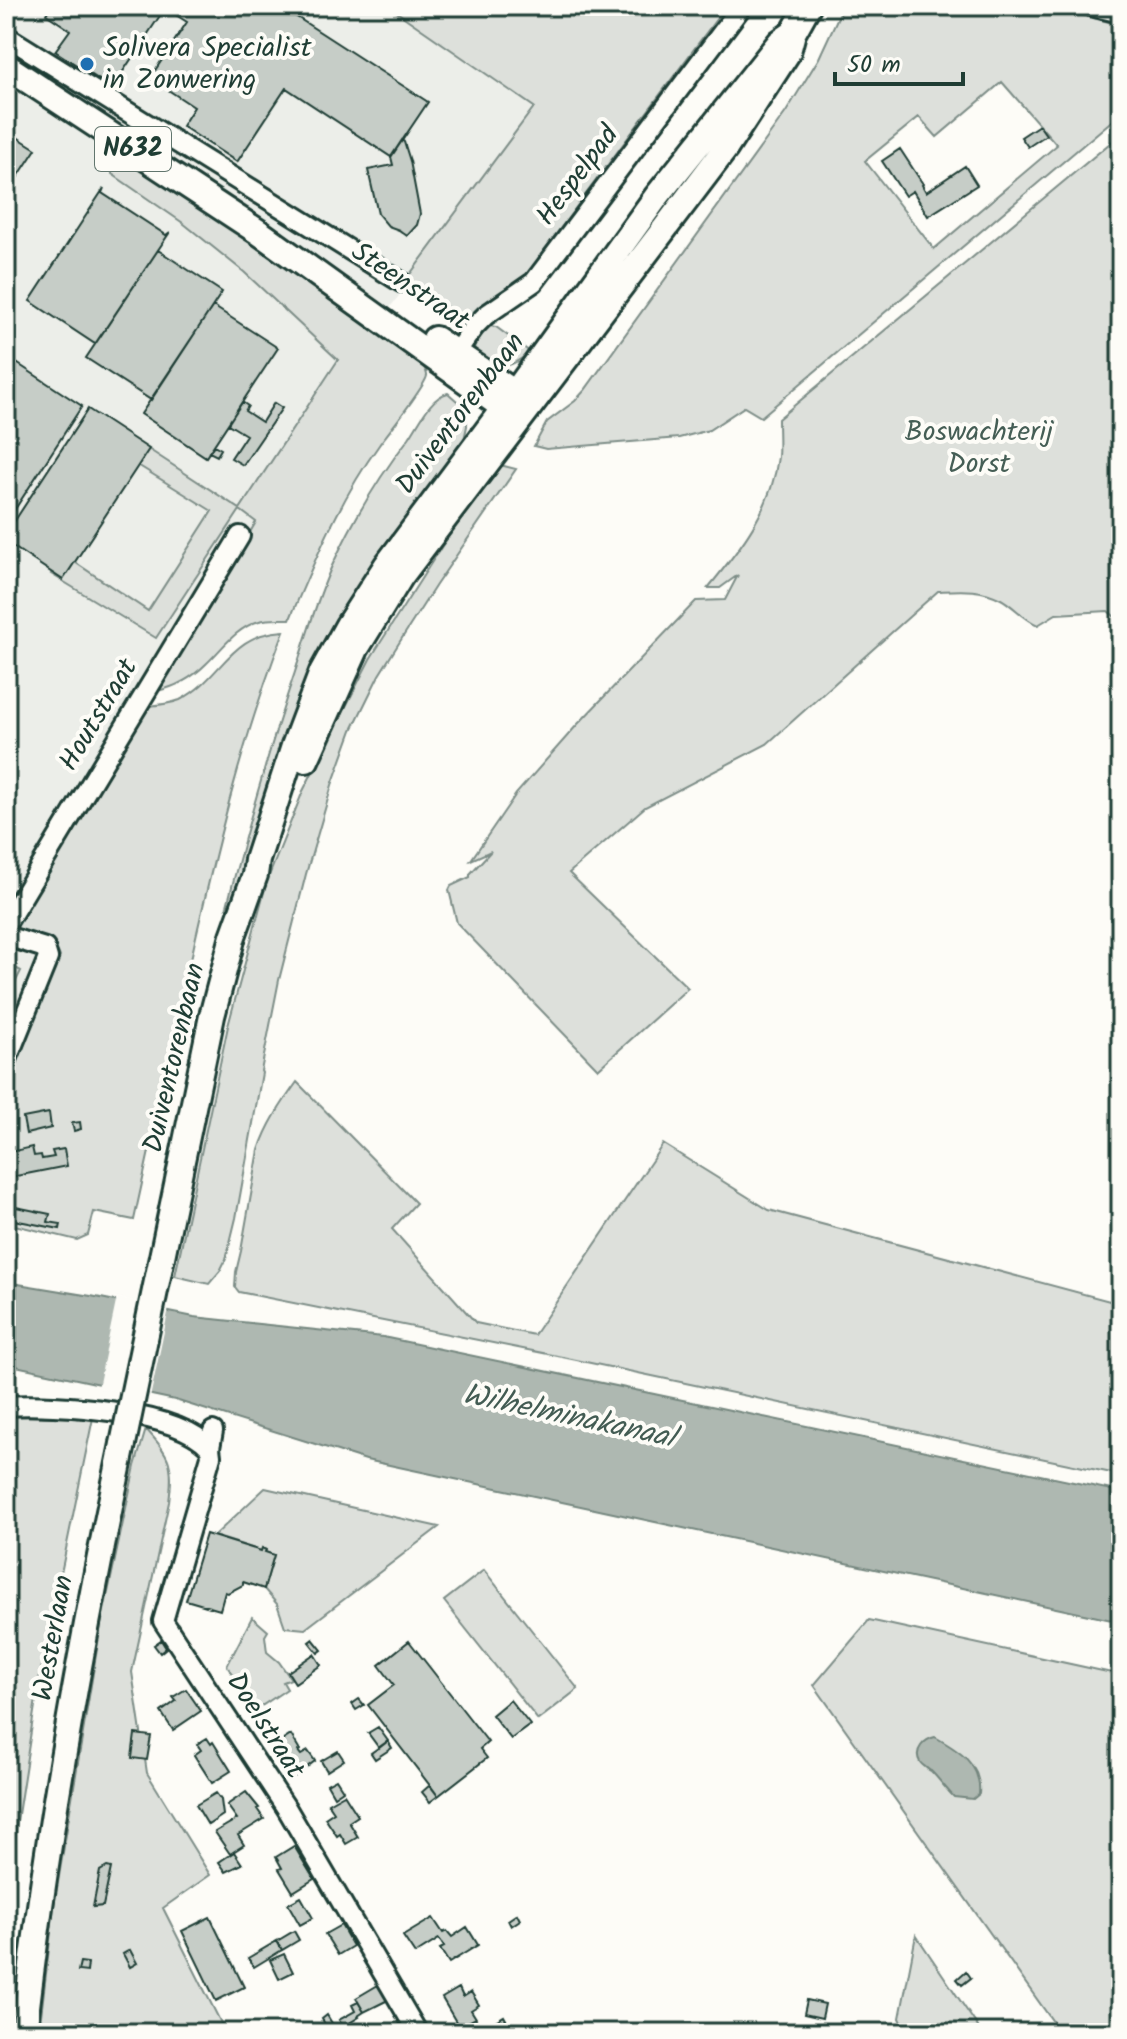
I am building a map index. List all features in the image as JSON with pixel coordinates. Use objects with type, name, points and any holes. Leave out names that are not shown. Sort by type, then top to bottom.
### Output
[{"type":"main road","name":"Duiventorenbaan","points":[[162,1257],[212,1016],[233,936],[255,875],[265,862],[315,737],[356,649],[515,404],[559,366],[725,149],[788,52],[793,33],[808,6]]},
{"type":"main road","name":"Steenstraat","points":[[6,66],[515,404]]},
{"type":"main road","name":"Westerlaan","points":[[24,2033],[57,1799],[98,1561],[162,1257]]},
{"type":"street","name":"Hespelpad","points":[[451,360],[486,315],[534,282],[742,6]]},
{"type":"street","points":[[1091,6],[1121,13]]},
{"type":"street","name":"Steenstraat","points":[[9,46],[116,104],[401,282]]},
{"type":"street","points":[[101,128],[116,104]]},
{"type":"street","name":"Houtstraat","points":[[6,924],[240,536]]},
{"type":"street","points":[[6,936],[45,948],[48,958],[6,1062]]},
{"type":"street","name":"Doelstraat","points":[[6,1406],[84,1407],[158,1420],[203,1439],[212,1439],[211,1456],[163,1621],[287,1809],[418,2033]]},
{"type":"shaded area","points":[[6,6],[398,6],[543,106],[363,343],[20,925],[76,952],[6,1130]]},
{"type":"green space","points":[[388,6],[726,6],[539,257],[523,285],[474,324],[405,281],[534,107]]},
{"type":"green space","points":[[843,6],[1045,6],[1121,25],[1121,113],[761,417],[744,407],[709,430],[679,438],[546,449],[534,446],[547,422],[585,390],[786,112],[819,58]],"holes":[[[1002,82],[1057,145],[934,249],[865,161],[919,117],[937,137]]]},
{"type":"green space","name":"Boswachterij Dorst","points":[[1121,134],[1121,622],[1108,611],[1056,614],[1038,625],[993,595],[970,590],[938,591],[767,744],[645,807],[569,873],[688,988],[598,1069],[457,923],[449,890],[451,886],[470,877],[491,851],[471,860],[516,794],[577,725],[696,601],[725,600],[738,575],[720,588],[708,588],[743,543],[762,511],[775,476],[778,419]]},
{"type":"green space","points":[[122,154],[390,334],[417,359],[427,375],[353,486],[319,552],[290,619],[266,619],[251,624],[236,634],[195,674],[157,691],[256,522],[240,510],[156,638],[51,574],[64,555],[148,611],[212,511],[128,459],[139,443],[240,509],[338,360],[244,272],[183,223],[112,174]]},
{"type":"green space","points":[[489,326],[496,327],[530,352],[512,364],[492,368],[473,354],[475,344]]},
{"type":"green space","points":[[448,393],[466,409],[464,440],[368,574],[263,809],[227,906],[276,730],[331,568],[357,517],[387,469],[430,405]]},
{"type":"green space","points":[[500,465],[516,469],[379,675],[352,730],[332,785],[279,980],[226,1259],[209,1284],[175,1276],[228,1026],[267,881],[303,791],[370,659],[442,546]]},
{"type":"green space","points":[[284,631],[257,707],[223,823],[134,1220],[94,1212],[88,1235],[77,1240],[6,1223],[6,1077],[32,1011],[60,957],[58,952],[11,929],[148,706],[180,700],[195,691],[227,658],[250,640]]},
{"type":"green space","points":[[6,963],[21,971],[6,1001]]},
{"type":"green space","points":[[297,1082],[416,1203],[392,1229],[476,1323],[534,1335],[663,1144],[769,1210],[1121,1304],[1121,1475],[239,1292],[235,1287],[236,1272],[259,1150],[280,1106]]},
{"type":"green space","points":[[6,1417],[93,1418],[39,1680],[6,1912]]},
{"type":"green space","points":[[146,1429],[166,1454],[171,1470],[170,1489],[132,1672],[147,1773],[210,1875],[163,1908],[226,2033],[39,2033],[54,1906],[101,1625],[135,1466]]},
{"type":"green space","points":[[265,1488],[439,1527],[305,1629],[285,1627],[277,1604],[264,1589],[274,1555],[214,1536]]},
{"type":"green space","points":[[484,1570],[578,1689],[538,1720],[444,1601]]},
{"type":"green space","points":[[252,1617],[268,1631],[265,1636],[267,1652],[291,1679],[283,1682],[287,1689],[263,1705],[254,1707],[227,1666]]},
{"type":"green space","points":[[869,1620],[1121,1675],[1121,2033],[1061,2033],[814,1685]]},
{"type":"green space","points":[[916,1935],[982,2033],[907,2033],[900,2018]]},
{"type":"water","name":"Wilhelminakanaal","points":[[6,1282],[194,1317],[383,1337],[1121,1492],[1121,1622],[366,1460],[175,1400],[6,1364]]},
{"type":"water","points":[[935,1737],[967,1759],[977,1774],[979,1794],[973,1799],[954,1797],[920,1762],[918,1753],[921,1746]]},
{"type":"pier","points":[[117,1297],[169,1308],[150,1398],[98,1388]]},
{"type":"building","points":[[51,6],[182,6],[176,15],[165,8],[112,88],[55,51],[70,30],[46,14]]},
{"type":"building","points":[[182,6],[293,6],[289,12],[428,102],[391,157],[286,88],[237,162],[182,126],[194,107],[150,78],[187,22],[176,15]]},
{"type":"building","points":[[1039,125],[1046,135],[1028,147],[1021,137]]},
{"type":"building","points":[[6,130],[36,149],[6,195]]},
{"type":"building","points":[[402,140],[410,161],[420,214],[417,225],[407,236],[388,226],[378,214],[368,170],[393,165],[391,157]]},
{"type":"building","points":[[900,149],[926,192],[965,166],[977,185],[928,216],[913,191],[905,196],[882,161]]},
{"type":"building","points":[[104,188],[102,193],[166,235],[170,232],[95,344],[30,301]]},
{"type":"building","points":[[158,250],[222,292],[151,400],[86,358]]},
{"type":"building","points":[[213,306],[278,348],[206,457],[141,414]]},
{"type":"building","points":[[6,356],[82,406],[6,523]]},
{"type":"building","points":[[242,402],[248,406],[245,411],[262,422],[274,403],[282,408],[243,465],[231,458],[246,435],[228,424]]},
{"type":"building","points":[[88,409],[149,449],[63,580],[6,542],[6,534]]},
{"type":"building","points":[[214,445],[221,449],[217,456],[209,452]]},
{"type":"building","points":[[49,1113],[51,1128],[26,1134],[23,1118]]},
{"type":"building","points":[[80,1122],[81,1129],[74,1131],[72,1123]]},
{"type":"building","points":[[32,1147],[34,1156],[41,1155],[42,1159],[54,1157],[52,1151],[64,1149],[67,1166],[6,1178],[6,1153]]},
{"type":"building","points":[[11,1206],[50,1214],[48,1222],[61,1224],[60,1229],[8,1219]]},
{"type":"building","points":[[206,1534],[261,1551],[262,1548],[274,1555],[264,1589],[243,1582],[243,1585],[225,1592],[220,1610],[186,1600]]},
{"type":"building","points":[[313,1639],[322,1650],[318,1653],[309,1642]]},
{"type":"building","points":[[161,1640],[166,1648],[160,1653],[154,1645]]},
{"type":"building","points":[[409,1641],[488,1742],[480,1749],[487,1758],[438,1796],[368,1705],[394,1685],[379,1665]]},
{"type":"building","points":[[314,1654],[321,1665],[295,1683],[288,1672]]},
{"type":"building","points":[[186,1689],[201,1711],[173,1730],[161,1712],[176,1701],[173,1697]]},
{"type":"building","points":[[359,1699],[364,1705],[356,1710],[352,1704]]},
{"type":"building","points":[[510,1700],[530,1725],[511,1739],[492,1715]]},
{"type":"building","points":[[378,1727],[388,1741],[379,1748],[368,1733]]},
{"type":"building","points":[[135,1734],[151,1736],[147,1760],[132,1758]]},
{"type":"building","points":[[291,1735],[301,1755],[308,1751],[315,1761],[291,1779],[271,1748]]},
{"type":"building","points":[[207,1738],[211,1744],[213,1742],[231,1771],[212,1783],[194,1755],[201,1750],[197,1744]]},
{"type":"building","points":[[388,1741],[392,1748],[375,1759],[371,1753]]},
{"type":"building","points":[[338,1751],[344,1760],[327,1771],[321,1761]]},
{"type":"building","points":[[336,1779],[343,1790],[334,1796],[327,1784]]},
{"type":"building","points":[[430,1785],[438,1796],[430,1802],[422,1792]]},
{"type":"building","points":[[246,1792],[264,1819],[238,1835],[244,1845],[230,1854],[215,1832],[237,1819],[227,1805]]},
{"type":"building","points":[[216,1793],[221,1800],[223,1815],[208,1825],[196,1805]]},
{"type":"building","points":[[344,1794],[358,1816],[349,1822],[358,1837],[346,1844],[325,1818],[334,1812],[328,1803]]},
{"type":"building","points":[[294,1846],[314,1879],[293,1892],[279,1869],[282,1868],[276,1857]]},
{"type":"building","points":[[234,1852],[242,1864],[226,1872],[219,1862]]},
{"type":"building","points":[[111,1868],[103,1906],[93,1907],[100,1871]]},
{"type":"building","points":[[301,1897],[313,1918],[300,1925],[288,1904]]},
{"type":"building","points":[[517,1914],[520,1920],[511,1926],[508,1920]]},
{"type":"building","points":[[210,1917],[244,1987],[216,2001],[182,1931]]},
{"type":"building","points":[[433,1918],[443,1933],[447,1931],[452,1937],[467,1927],[478,1945],[449,1963],[440,1949],[444,1947],[439,1939],[415,1954],[403,1936]]},
{"type":"building","points":[[341,1925],[353,1946],[338,1955],[325,1934]]},
{"type":"building","points":[[294,1931],[299,1940],[282,1950],[277,1941]]},
{"type":"building","points":[[277,1941],[282,1950],[254,1967],[248,1958]]},
{"type":"building","points":[[130,1950],[137,1963],[130,1967],[123,1954]]},
{"type":"building","points":[[284,1954],[293,1972],[279,1979],[270,1960]]},
{"type":"building","points":[[80,1962],[88,1963],[87,1972],[78,1971]]},
{"type":"building","points":[[966,1971],[971,1978],[962,1985],[957,1979]]},
{"type":"building","points":[[378,1985],[388,2000],[364,2012],[356,1998]]},
{"type":"building","points":[[459,1988],[463,1997],[471,1992],[479,2005],[471,2010],[476,2018],[459,2027],[442,1998]]},
{"type":"building","points":[[807,2000],[825,2004],[822,2018],[804,2014]]},
{"type":"building","points":[[358,2002],[364,2012],[343,2027],[339,2020],[355,2011],[352,2005]]},
{"type":"building","points":[[327,2015],[336,2030],[332,2033],[322,2019]]},
{"type":"building","points":[[504,2016],[509,2025],[495,2033],[485,2033],[482,2029]]},
{"type":"place","name":"Solivera Specialist in Zonwering","points":[[87,64]]}]
